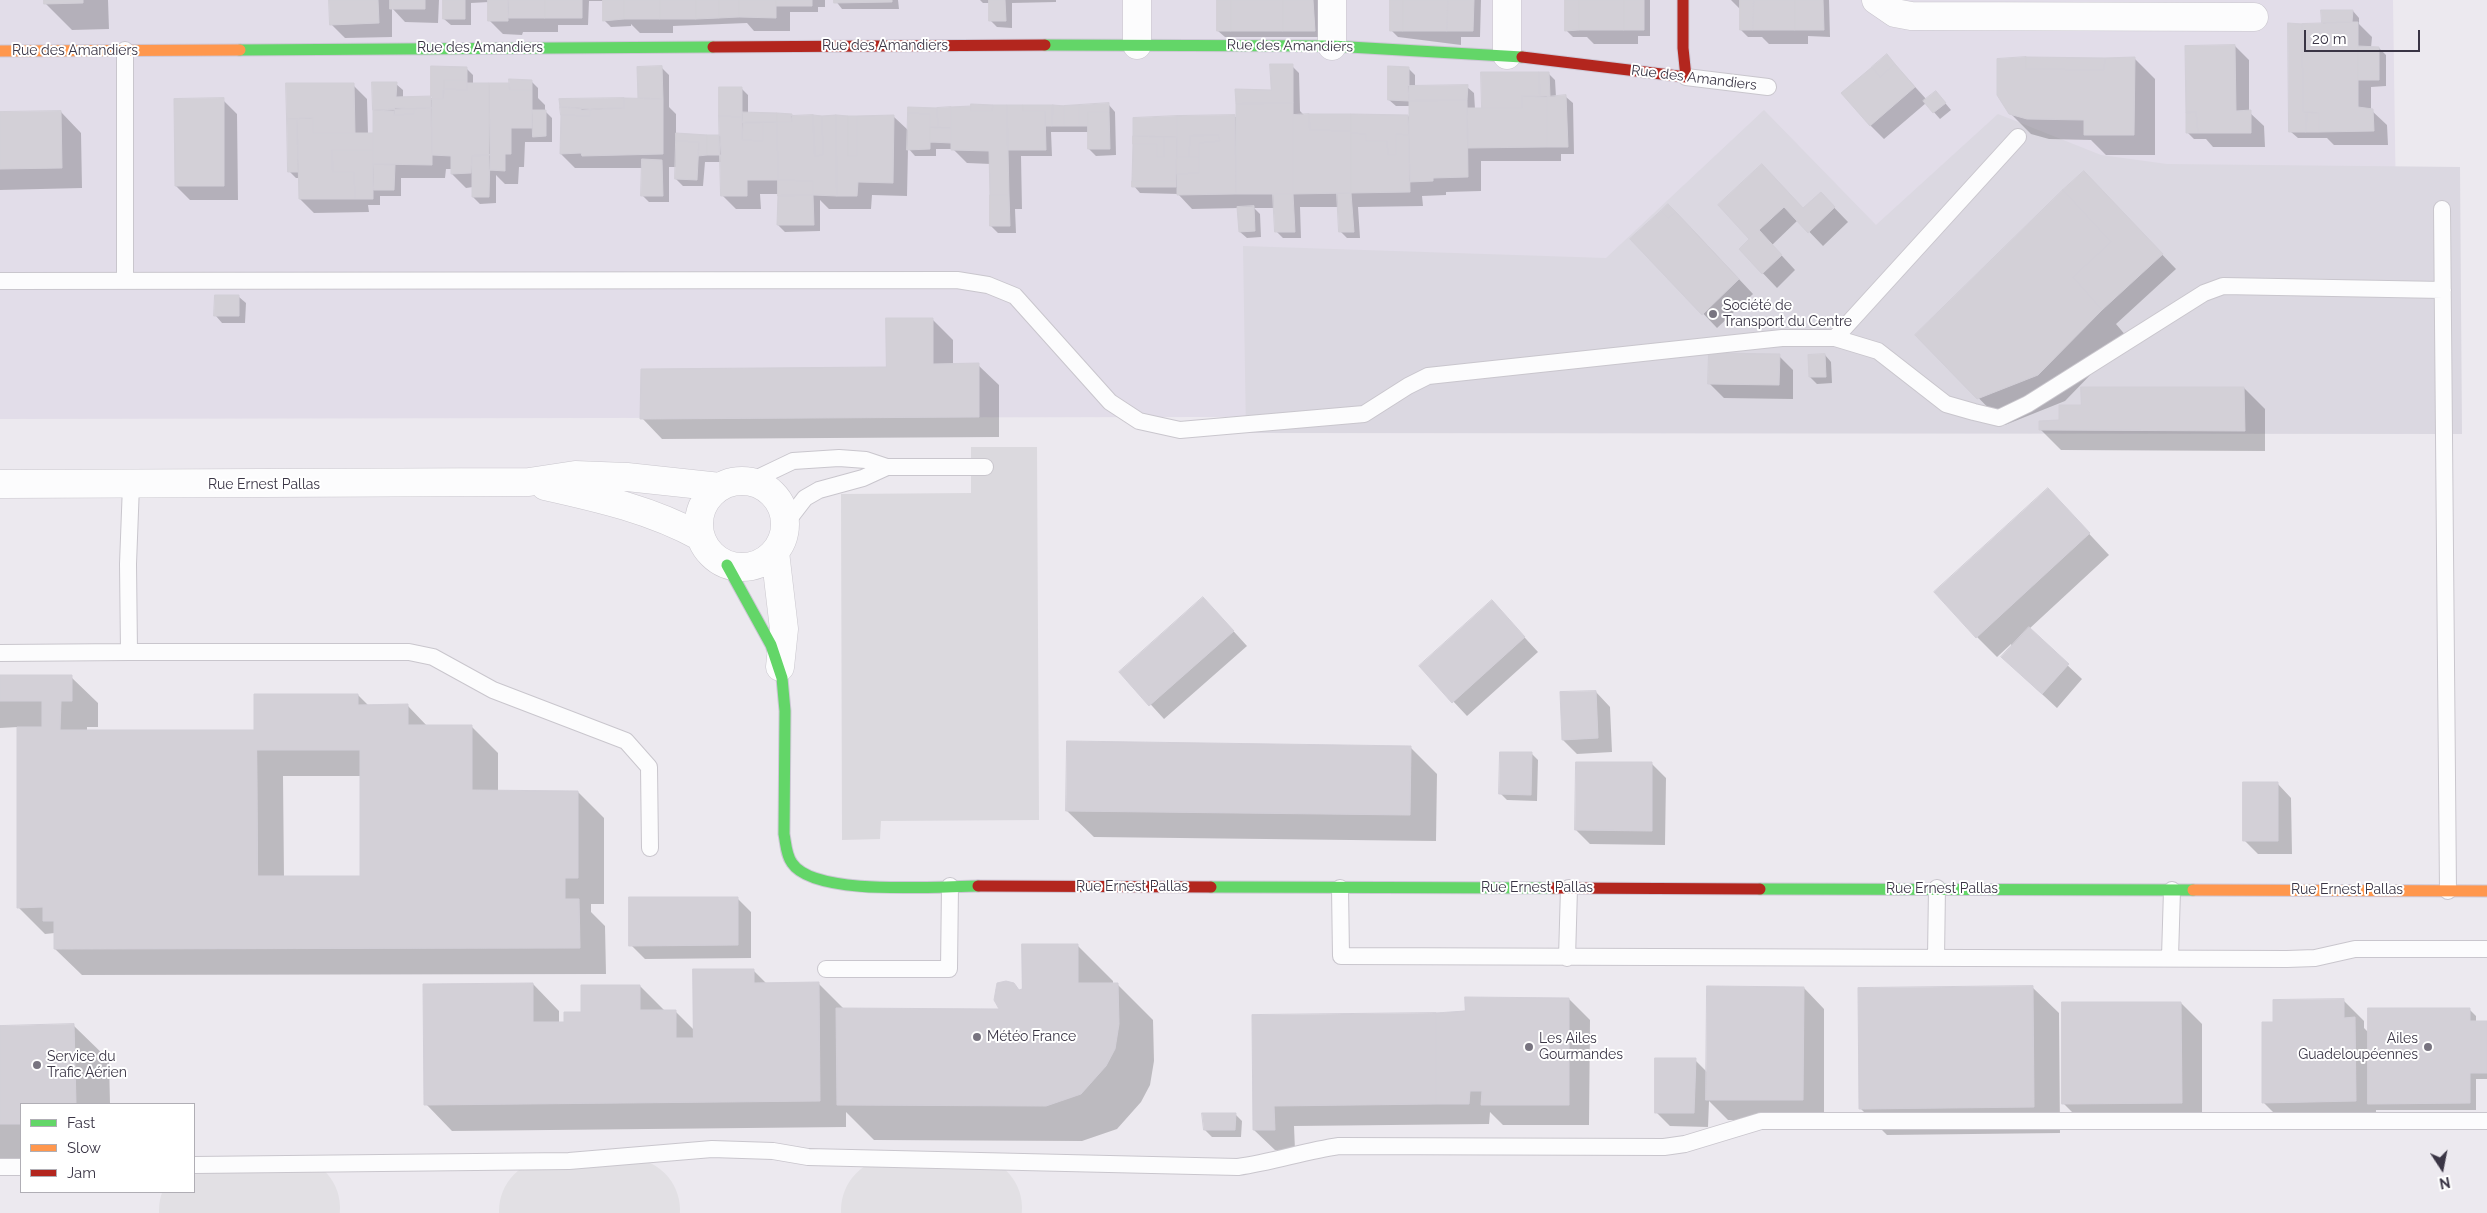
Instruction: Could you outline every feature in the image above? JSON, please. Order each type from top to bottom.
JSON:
[{"type":"street","points":[[1137,0],[1137,44]]},
{"type":"street","points":[[1332,0],[1332,46]]},
{"type":"street","points":[[1507,0],[1507,55]]},
{"type":"street","points":[[1683,0],[1683,48],[1686,77]]},
{"type":"street","points":[[1876,0],[1895,13],[1911,16],[2254,17]]},
{"type":"street","name":"Rue des Amandiers","points":[[0,51],[1137,44],[1332,46],[1507,55],[1686,77]]},
{"type":"street","name":"Rue Ernest Pallas","points":[[0,484],[529,482],[575,474],[627,477],[720,487]]},
{"type":"street","name":"Rue Ernest Pallas","points":[[529,482],[609,500],[672,521],[700,537]]},
{"type":"street","points":[[734,482],[749,482],[763,487],[774,496],[782,509],[785,524],[782,538],[775,552],[753,566],[740,568],[727,565],[715,559],[700,537],[699,524],[701,510],[708,497],[720,487],[734,482]]},
{"type":"street","name":"Rue Ernest Pallas","points":[[775,552],[784,629],[780,667],[785,695],[784,839],[791,864],[816,879],[844,884],[950,886],[2487,891]]},
{"type":"street","name":"Rue Ernest Pallas","points":[[727,565],[780,667]]},
{"type":"lane","points":[[125,50],[126,280]]},
{"type":"lane","name":"Rue des Amandiers","points":[[1686,77],[1768,87]]},
{"type":"lane","points":[[1835,338],[2018,137]]},
{"type":"lane","points":[[2442,209],[2448,891]]},
{"type":"lane","points":[[0,280],[956,280],[988,285],[1015,296],[1110,402],[1139,421],[1180,430],[1364,414],[1408,386],[1428,376],[1782,338],[1835,338],[1878,351],[1946,404],[1999,418],[2028,404],[2204,293],[2223,286],[2443,290]]},
{"type":"lane","points":[[749,482],[793,462],[839,458],[866,460],[887,467],[985,467]]},
{"type":"lane","points":[[785,524],[805,498],[819,490],[863,478],[887,467]]},
{"type":"lane","points":[[129,652],[128,564],[131,485]]},
{"type":"lane","points":[[0,653],[409,652],[433,657],[479,684],[626,741],[649,767],[650,848]]},
{"type":"lane","points":[[826,969],[949,969],[950,886]]},
{"type":"lane","points":[[1340,888],[1341,956],[1567,958],[2170,957],[2287,959],[2315,958],[2355,949],[2487,949]]},
{"type":"lane","points":[[1567,958],[1570,888]]},
{"type":"lane","points":[[1936,888],[1936,958]]},
{"type":"lane","points":[[2170,957],[2172,890]]},
{"type":"lane","points":[[195,1165],[569,1161],[712,1149],[773,1151],[808,1157],[1238,1167],[1268,1163],[1312,1150],[1339,1146],[1664,1147],[1685,1144],[1761,1121],[2487,1121]]},
{"type":"lane","points":[[0,1167],[20,1167]]},
{"type":"shaded area","points":[[0,0],[2393,0],[2399,415],[0,419]]},
{"type":"shaded area","name":"Société de Transport du Centre","points":[[1764,110],[1876,225],[1998,114],[2101,155],[2167,164],[2460,167],[2462,434],[1246,433],[1243,246],[1606,258]]},
{"type":"shaded area","points":[[971,447],[1037,447],[1039,820],[881,821],[880,839],[842,840],[841,494],[971,493]]},
{"type":"building","points":[[44,0],[83,0],[83,3],[44,4]]},
{"type":"building","points":[[329,0],[378,0],[379,23],[330,25]]},
{"type":"building","points":[[390,0],[425,0],[425,9],[390,9]]},
{"type":"building","points":[[443,0],[465,0],[465,19],[443,19]]},
{"type":"building","points":[[488,0],[508,0],[508,21],[488,21]]},
{"type":"building","points":[[508,0],[545,0],[545,18],[509,18]]},
{"type":"building","points":[[545,0],[582,0],[582,18],[545,18]]},
{"type":"building","points":[[603,0],[624,0],[624,19],[603,21]]},
{"type":"building","points":[[624,0],[660,0],[660,19],[624,19]]},
{"type":"building","points":[[660,0],[696,0],[696,19],[660,19]]},
{"type":"building","points":[[696,0],[719,0],[719,18],[696,19]]},
{"type":"building","points":[[719,0],[739,0],[739,17],[719,18]]},
{"type":"building","points":[[739,0],[776,0],[776,18],[739,17]]},
{"type":"building","points":[[776,0],[812,0],[812,6],[776,6]]},
{"type":"building","points":[[834,0],[892,0],[892,2],[834,3]]},
{"type":"building","points":[[989,0],[1005,0],[1006,21],[989,21]]},
{"type":"building","points":[[1217,0],[1231,0],[1231,31],[1217,31]]},
{"type":"building","points":[[1231,0],[1283,0],[1283,31],[1231,31]]},
{"type":"building","points":[[1283,0],[1313,0],[1315,31],[1283,31]]},
{"type":"building","points":[[1390,0],[1403,0],[1403,31],[1390,31]]},
{"type":"building","points":[[1403,0],[1448,0],[1447,31],[1403,31]]},
{"type":"building","points":[[1448,0],[1474,0],[1473,31],[1447,31]]},
{"type":"building","points":[[1565,0],[1579,0],[1579,30],[1565,31]]},
{"type":"building","points":[[1579,0],[1624,0],[1624,30],[1579,30]]},
{"type":"building","points":[[1624,0],[1644,0],[1644,30],[1624,30]]},
{"type":"building","points":[[1740,0],[1754,0],[1753,30],[1740,30]]},
{"type":"building","points":[[1754,0],[1795,0],[1795,30],[1753,30]]},
{"type":"building","points":[[1795,0],[1823,0],[1824,30],[1795,30]]},
{"type":"building","points":[[2321,10],[2353,10],[2352,22],[2322,23]]},
{"type":"building","points":[[2358,22],[2358,107],[2373,109],[2374,131],[2319,132],[2319,113],[2303,112],[2302,24]]},
{"type":"building","points":[[2288,23],[2302,24],[2303,112],[2307,112],[2306,132],[2289,132]]},
{"type":"building","points":[[2235,45],[2236,111],[2251,110],[2251,133],[2198,133],[2196,112],[2186,113],[2185,46]]},
{"type":"building","points":[[2358,46],[2379,47],[2379,80],[2358,80]]},
{"type":"building","points":[[1887,54],[1895,64],[1880,77],[1872,67]]},
{"type":"building","points":[[2026,57],[2026,69],[2104,70],[2105,58],[2135,57],[2134,135],[2084,135],[2084,120],[2027,119],[2009,114],[1997,95],[1997,59]]},
{"type":"building","points":[[2026,57],[2105,58],[2104,70],[2026,69]]},
{"type":"building","points":[[1270,64],[1293,64],[1293,103],[1236,104],[1235,89],[1271,90]]},
{"type":"building","points":[[1895,64],[1915,87],[1870,126],[1841,93],[1872,67],[1880,77]]},
{"type":"building","points":[[431,66],[467,67],[467,80],[444,80],[443,99],[431,99]]},
{"type":"building","points":[[662,66],[663,99],[638,98],[637,67]]},
{"type":"building","points":[[1388,66],[1409,67],[1409,101],[1388,100]]},
{"type":"building","points":[[1481,72],[1539,72],[1540,96],[1522,96],[1522,108],[1482,108]]},
{"type":"building","points":[[1539,72],[1549,72],[1550,96],[1540,96]]},
{"type":"building","points":[[509,79],[532,80],[532,90],[510,90]]},
{"type":"building","points":[[444,80],[467,80],[467,90],[444,89]]},
{"type":"building","points":[[372,82],[397,82],[396,97],[432,96],[432,108],[373,110]]},
{"type":"building","points":[[286,83],[354,83],[355,133],[313,133],[313,118],[287,119]]},
{"type":"building","points":[[467,83],[489,83],[490,155],[472,156],[471,173],[451,174],[451,156],[432,155],[431,99],[443,99],[444,89],[467,90]]},
{"type":"building","points":[[489,83],[509,83],[510,90],[532,90],[532,128],[511,128],[511,154],[505,154],[505,171],[489,170]]},
{"type":"building","points":[[1468,85],[1467,100],[1409,101],[1408,86]]},
{"type":"building","points":[[719,87],[742,87],[742,117],[719,116]]},
{"type":"building","points":[[1936,91],[1946,103],[1933,113],[1923,101]]},
{"type":"building","points":[[1566,95],[1568,147],[1547,147],[1547,97]]},
{"type":"building","points":[[1522,96],[1547,97],[1547,147],[1468,148],[1467,108],[1522,108]]},
{"type":"building","points":[[224,98],[224,186],[175,186],[174,99]]},
{"type":"building","points":[[624,98],[663,99],[663,154],[582,156],[581,153],[560,154],[561,115],[590,116],[590,109],[624,108]]},
{"type":"building","points":[[624,98],[624,108],[581,110],[581,108],[560,107],[559,99]]},
{"type":"building","points":[[1467,100],[1468,177],[1433,178],[1433,181],[1409,182],[1409,101]]},
{"type":"building","points":[[1109,103],[1109,112],[1088,112],[1088,126],[1079,126],[1079,105]]},
{"type":"building","points":[[1293,103],[1293,194],[1236,194],[1236,104]]},
{"type":"building","points":[[971,104],[993,105],[992,111],[971,111]]},
{"type":"building","points":[[993,105],[1007,105],[1009,195],[990,195],[989,151],[951,150],[951,107],[971,106],[971,111],[992,111]]},
{"type":"building","points":[[1007,105],[1023,105],[1023,111],[1045,111],[1046,150],[1008,150]]},
{"type":"building","points":[[1023,105],[1053,105],[1052,126],[1045,126],[1045,111],[1023,111]]},
{"type":"building","points":[[1053,105],[1064,106],[1064,126],[1052,126]]},
{"type":"building","points":[[1079,105],[1079,126],[1064,126],[1064,106]]},
{"type":"building","points":[[560,107],[590,109],[590,116],[561,115]]},
{"type":"building","points":[[908,107],[937,108],[938,128],[930,127],[930,114],[908,113]]},
{"type":"building","points":[[951,107],[951,128],[938,128],[937,108]]},
{"type":"building","points":[[395,108],[414,109],[414,114],[394,115]]},
{"type":"building","points":[[432,108],[432,165],[373,164],[373,110],[394,111],[394,115],[414,114],[414,109]]},
{"type":"building","points":[[532,110],[546,110],[546,136],[533,137]]},
{"type":"building","points":[[61,111],[62,168],[0,169],[0,112]]},
{"type":"building","points":[[742,112],[777,113],[777,122],[743,123]]},
{"type":"building","points":[[1088,112],[1109,112],[1110,149],[1088,149]]},
{"type":"building","points":[[2196,112],[2198,133],[2186,133],[2186,113]]},
{"type":"building","points":[[2307,112],[2319,113],[2319,132],[2306,132]]},
{"type":"building","points":[[777,113],[792,114],[792,122],[777,122]]},
{"type":"building","points":[[908,113],[930,114],[930,149],[907,150]]},
{"type":"building","points":[[1309,114],[1351,114],[1351,131],[1310,130]]},
{"type":"building","points":[[1309,114],[1310,130],[1351,131],[1351,193],[1293,194],[1293,115]]},
{"type":"building","points":[[1351,114],[1408,115],[1409,135],[1396,134],[1396,155],[1388,155],[1387,141],[1366,141],[1366,134],[1351,133]]},
{"type":"building","points":[[813,115],[822,116],[823,155],[815,156]]},
{"type":"building","points":[[813,115],[815,156],[823,155],[822,116],[836,115],[837,196],[813,195],[813,181],[778,180],[777,122],[792,122],[791,116]]},
{"type":"building","points":[[836,115],[848,116],[848,156],[857,156],[857,116],[894,115],[893,183],[858,182],[857,196],[837,196]]},
{"type":"building","points":[[1235,115],[1236,194],[1177,195],[1177,174],[1199,173],[1199,143],[1220,141],[1218,135],[1190,136],[1189,157],[1177,157],[1177,116]]},
{"type":"building","points":[[719,116],[742,117],[742,140],[763,141],[763,122],[777,122],[778,180],[747,180],[747,196],[721,196]]},
{"type":"building","points":[[848,116],[857,116],[857,156],[848,156]]},
{"type":"building","points":[[1177,116],[1177,137],[1133,136],[1133,118]]},
{"type":"building","points":[[313,118],[313,133],[373,133],[373,150],[332,150],[333,172],[354,172],[355,199],[299,199],[297,119]]},
{"type":"building","points":[[287,119],[297,119],[298,172],[288,172]]},
{"type":"building","points":[[763,122],[763,141],[742,140],[743,123]]},
{"type":"building","points":[[930,127],[951,128],[951,143],[930,142]]},
{"type":"building","points":[[676,133],[707,135],[707,155],[698,156],[699,142],[676,141]]},
{"type":"building","points":[[1351,133],[1366,134],[1366,141],[1387,141],[1388,155],[1396,155],[1396,134],[1409,135],[1410,192],[1351,193]]},
{"type":"building","points":[[707,135],[720,135],[721,155],[707,155]]},
{"type":"building","points":[[1218,135],[1220,141],[1199,143],[1199,157],[1189,157],[1190,136]]},
{"type":"building","points":[[1133,136],[1164,137],[1164,157],[1157,157],[1157,144],[1133,144]]},
{"type":"building","points":[[1164,137],[1177,137],[1176,181],[1132,181],[1133,144],[1157,144],[1157,157],[1164,157]]},
{"type":"building","points":[[676,141],[699,142],[697,180],[675,179]]},
{"type":"building","points":[[332,150],[373,150],[373,199],[355,199],[354,172],[333,172]]},
{"type":"building","points":[[490,155],[489,197],[472,197],[472,156]]},
{"type":"building","points":[[1177,157],[1199,157],[1199,173],[1177,174]]},
{"type":"building","points":[[642,159],[662,160],[663,196],[641,196]]},
{"type":"building","points":[[373,164],[395,165],[394,190],[374,190]]},
{"type":"building","points":[[1762,164],[1803,208],[1821,192],[1835,207],[1808,233],[1784,207],[1759,230],[1782,255],[1762,274],[1739,249],[1749,239],[1718,205]]},
{"type":"building","points":[[2084,171],[2163,254],[2102,310],[2073,277],[2111,242],[2063,190]]},
{"type":"building","points":[[778,180],[813,181],[813,195],[778,196]]},
{"type":"building","points":[[1132,181],[1176,181],[1176,187],[1132,187]]},
{"type":"building","points":[[2063,190],[2111,242],[2073,277],[2102,310],[2038,375],[1977,399],[1915,335]]},
{"type":"building","points":[[1337,193],[1351,193],[1354,232],[1339,232]]},
{"type":"building","points":[[1273,194],[1293,194],[1295,232],[1275,232]]},
{"type":"building","points":[[813,195],[814,225],[777,225],[778,196]]},
{"type":"building","points":[[990,195],[1009,195],[1010,226],[990,226]]},
{"type":"building","points":[[1668,204],[1676,212],[1668,218],[1661,211]]},
{"type":"building","points":[[1254,206],[1255,231],[1239,232],[1237,207]]},
{"type":"building","points":[[1661,211],[1668,218],[1676,212],[1739,279],[1702,315],[1630,239]]},
{"type":"building","points":[[215,295],[239,295],[239,316],[214,316]]},
{"type":"building","points":[[886,318],[933,318],[933,364],[979,363],[979,417],[640,419],[641,369],[886,367]]},
{"type":"building","points":[[1709,353],[1780,354],[1779,385],[1708,384]]},
{"type":"building","points":[[1825,354],[1826,377],[1809,377],[1808,355]]},
{"type":"building","points":[[2081,387],[2244,387],[2245,431],[2039,430],[2039,421],[2059,420],[2059,405],[2081,405]]},
{"type":"building","points":[[2048,488],[2090,533],[1976,638],[1934,592]]},
{"type":"building","points":[[1203,597],[1234,631],[1149,706],[1119,672]]},
{"type":"building","points":[[1492,600],[1525,637],[1452,703],[1419,666]]},
{"type":"building","points":[[2029,627],[2069,664],[2042,694],[2001,657]]},
{"type":"building","points":[[0,675],[72,675],[72,701],[61,701],[60,730],[254,730],[254,694],[358,694],[358,705],[408,704],[408,725],[472,725],[472,790],[578,791],[578,878],[565,878],[565,899],[579,899],[580,948],[54,949],[54,921],[43,921],[43,907],[17,908],[17,727],[42,727],[42,701],[0,701]],"holes":[[[257,750],[360,750],[360,876],[258,876]]]},
{"type":"building","points":[[1596,691],[1598,738],[1562,740],[1560,692]]},
{"type":"building","points":[[1067,741],[1411,746],[1410,815],[1066,811]]},
{"type":"building","points":[[1500,752],[1532,752],[1531,795],[1499,794]]},
{"type":"building","points":[[1576,762],[1652,762],[1652,831],[1575,830]]},
{"type":"building","points":[[2243,782],[2278,782],[2278,841],[2243,841]]},
{"type":"building","points":[[629,897],[738,897],[738,945],[629,946]]},
{"type":"building","name":"Météo France","points":[[1022,944],[1078,944],[1078,983],[1118,983],[1119,1024],[1115,1049],[1106,1066],[1081,1094],[1046,1106],[837,1105],[836,1008],[999,1009],[994,1000],[997,983],[1006,981],[1014,983],[1019,990],[1022,989]]},
{"type":"building","points":[[693,969],[754,969],[754,983],[819,982],[820,1101],[424,1105],[423,984],[533,983],[533,1022],[564,1022],[564,1012],[581,1012],[581,985],[640,985],[640,1010],[676,1010],[676,1038],[693,1038]]},
{"type":"building","points":[[1707,986],[1804,987],[1803,1100],[1706,1100]]},
{"type":"building","points":[[2033,986],[2034,1107],[1859,1109],[1858,988]]},
{"type":"building","points":[[1465,997],[1569,998],[1569,1105],[1481,1105],[1482,1091],[1470,1091],[1469,1104],[1436,1104],[1436,1013],[1465,1011]]},
{"type":"building","points":[[2344,999],[2344,1018],[2355,1017],[2356,1101],[2262,1103],[2262,1022],[2273,1022],[2273,1000]]},
{"type":"building","points":[[2062,1002],[2181,1002],[2182,1103],[2062,1104]]},
{"type":"building","name":"Ailes Guadeloupéennes","points":[[2368,1008],[2470,1008],[2470,1021],[2487,1021],[2487,1073],[2470,1073],[2470,1103],[2368,1104]]},
{"type":"building","points":[[1436,1013],[1436,1104],[1274,1106],[1275,1130],[1253,1130],[1252,1015]]},
{"type":"building","name":"Service du Trafic Aérien","points":[[74,1024],[76,1103],[20,1103],[20,1124],[0,1124],[0,1026]]},
{"type":"building","points":[[1655,1058],[1696,1058],[1694,1113],[1655,1113]]},
{"type":"building","points":[[1202,1113],[1236,1113],[1235,1130],[1204,1130]]},
{"type":"taxiway","points":[[211,1213],[211,1210],[288,1208]]},
{"type":"taxiway","points":[[893,1213],[893,1210],[970,1208]]},
{"type":"taxiway","points":[[551,1213],[551,1211],[628,1210]]},
{"type":"traffic: fast","points":[[1045,45],[1332,46],[1522,57]]},
{"type":"traffic: fast","points":[[240,50],[713,47]]},
{"type":"traffic: fast","points":[[727,565],[771,645],[782,678],[785,711],[784,834],[787,853],[792,863],[805,874],[825,881],[850,885],[908,888],[978,886]]},
{"type":"traffic: fast","points":[[1211,887],[1553,888]]},
{"type":"traffic: fast","points":[[1760,889],[2193,890]]},
{"type":"traffic: slow","points":[[0,51],[240,50]]},
{"type":"traffic: slow","points":[[2193,890],[2487,891]]},
{"type":"traffic: jam","points":[[1522,57],[1686,77],[1683,48],[1683,0]]},
{"type":"traffic: jam","points":[[713,47],[1045,45]]},
{"type":"traffic: jam","points":[[978,886],[1211,887]]},
{"type":"traffic: jam","points":[[1553,888],[1760,889]]},
{"type":"place","name":"Société de Transport du Centre","points":[[1713,314]]},
{"type":"place","name":"Météo France","points":[[977,1037]]},
{"type":"place","name":"Les Ailes Gourmandes","points":[[1529,1047]]},
{"type":"place","name":"Ailes Guadeloupéennes","points":[[2428,1047]]},
{"type":"place","name":"Service du Trafic Aérien","points":[[37,1065]]}]
